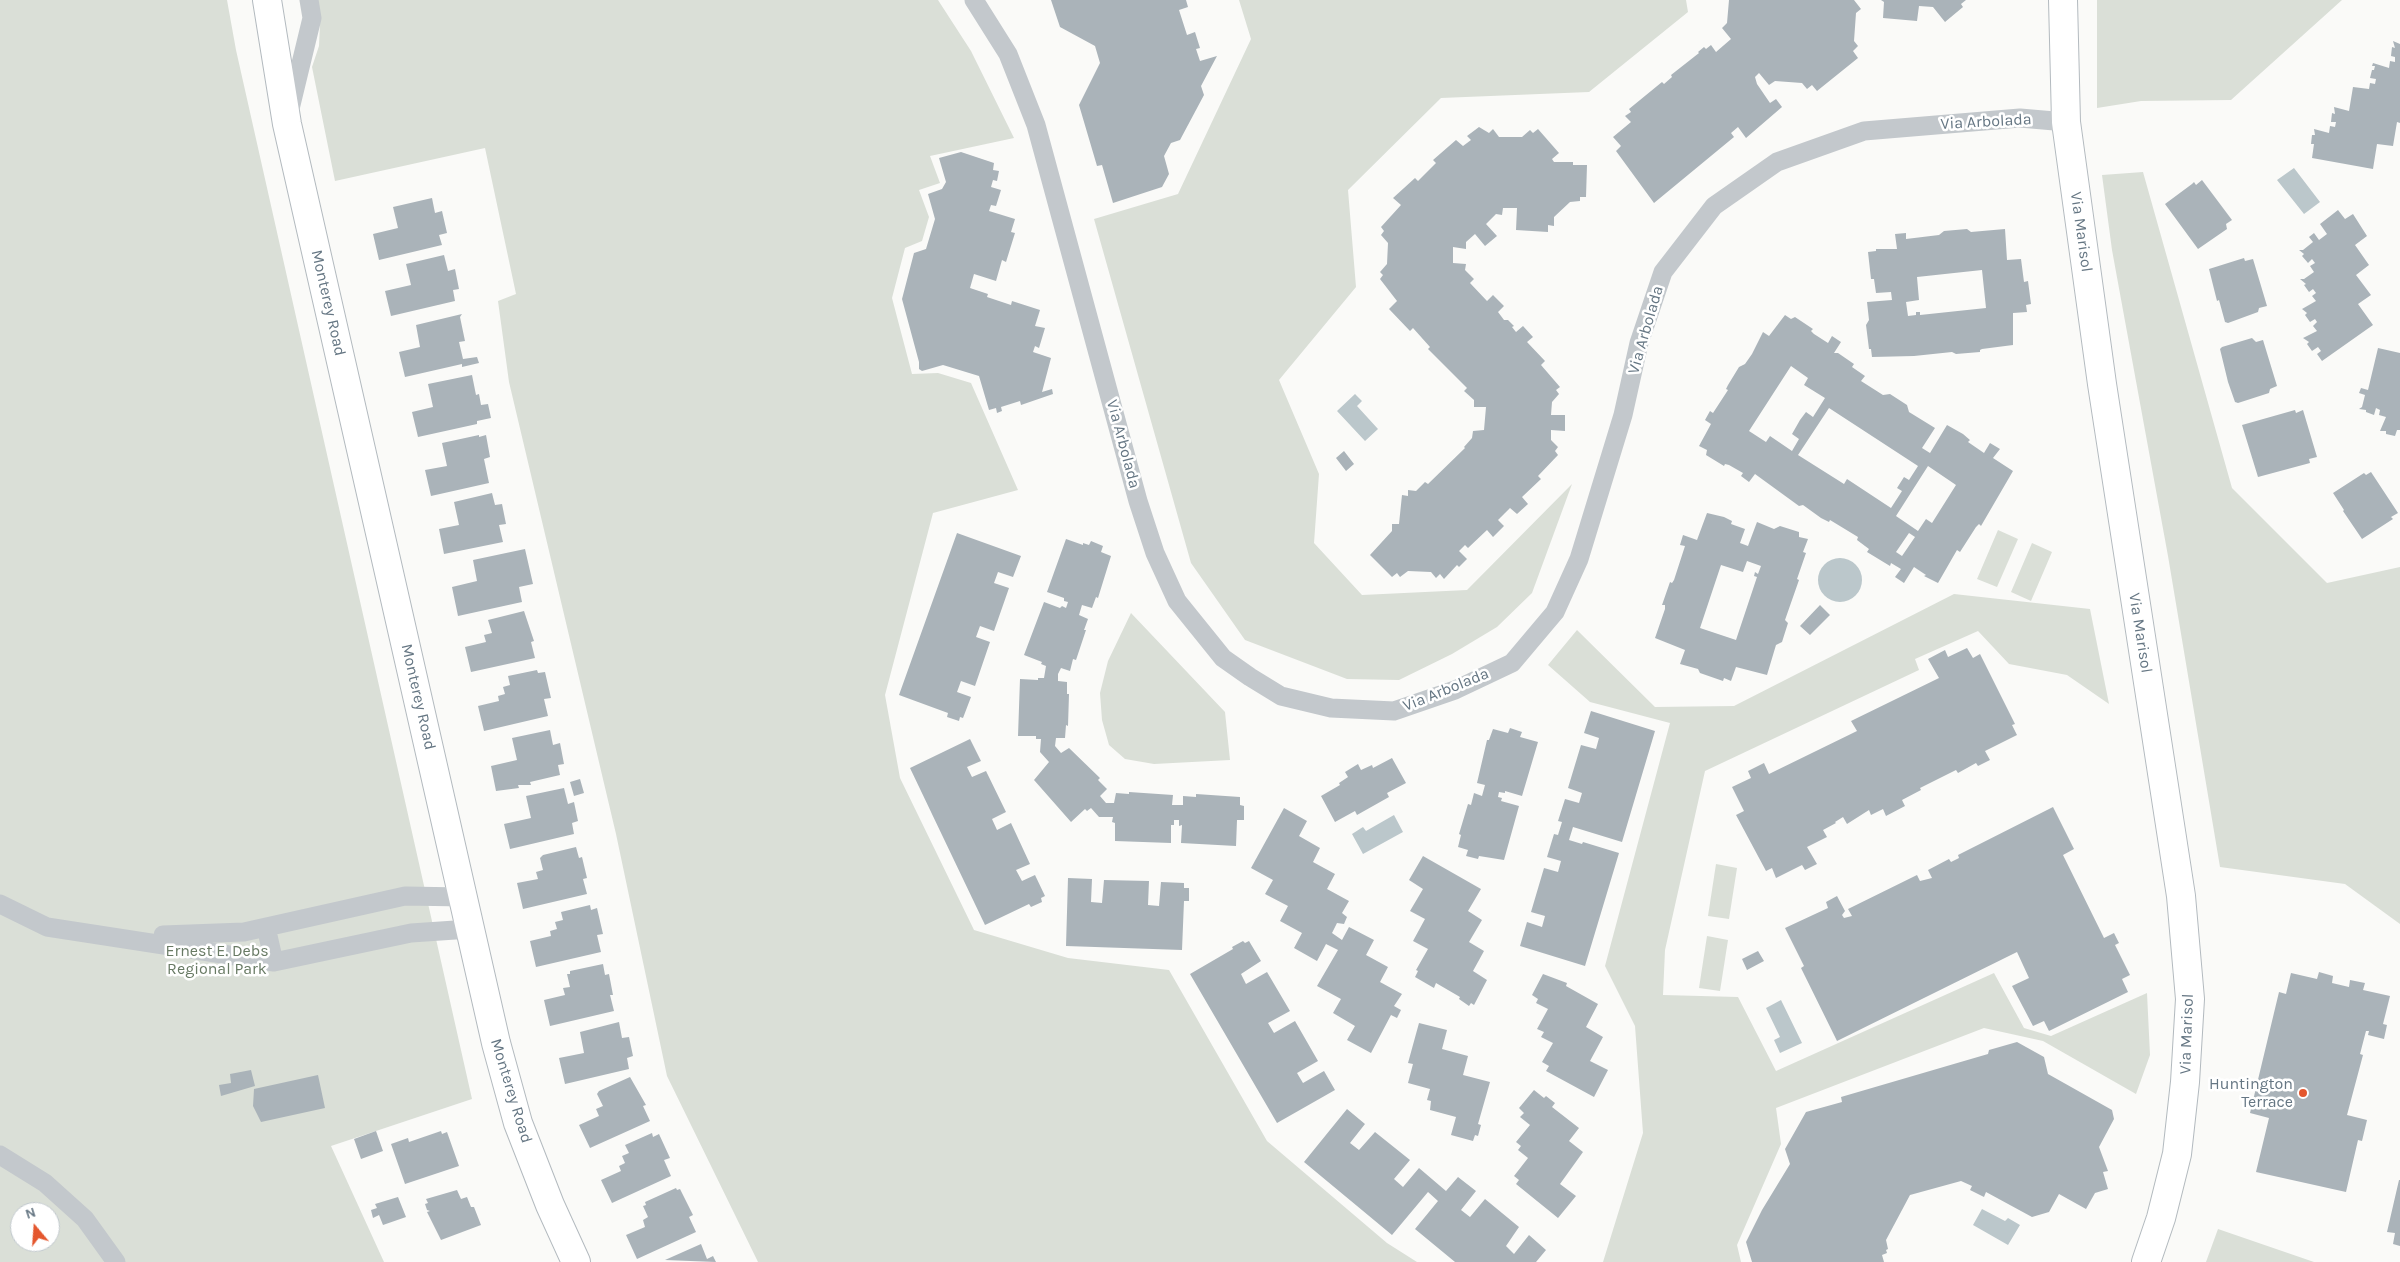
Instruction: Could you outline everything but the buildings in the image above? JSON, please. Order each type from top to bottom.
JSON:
[{"type":"street","name":"Monterey Road","points":[[267,0],[287,124],[496,1043],[518,1123],[550,1205],[576,1262]]},
{"type":"street","name":"Monterey Road","points":[[287,124],[312,18],[309,0]]},
{"type":"street","name":"Via Arbolada","points":[[974,0],[1008,54],[1036,125],[1138,501],[1155,553],[1177,601],[1223,658],[1250,677],[1281,696],[1331,708],[1394,711],[1455,690],[1512,663],[1555,612],[1579,559],[1623,415],[1639,343],[1663,272],[1714,206],[1777,162],[1864,131],[2020,118],[2066,122]]},
{"type":"street","name":"Via Marisol","points":[[2063,0],[2066,122],[2107,413],[2180,887],[2190,999],[2185,1082],[2177,1154],[2161,1218],[2146,1262]]},
{"type":"street","points":[[48,927],[96,926],[133,933],[175,936],[244,932],[405,896],[464,897]]},
{"type":"street","points":[[0,904],[48,927],[274,962],[411,933],[470,929]]},
{"type":"street","points":[[266,927],[274,962]]},
{"type":"street","points":[[0,1155],[45,1183],[85,1219],[116,1262]]},
{"type":"green space","name":"Ernest E. Debs Regional Park","points":[[0,0],[227,0],[236,50],[472,1099],[331,1146],[384,1262],[0,1262]]},
{"type":"green space","points":[[317,0],[938,0],[971,51],[1014,138],[930,156],[940,183],[919,190],[929,217],[922,241],[905,248],[892,298],[912,374],[938,373],[971,383],[1018,490],[933,513],[885,695],[900,778],[974,930],[1068,958],[1169,970],[1267,1141],[1387,1243],[1417,1262],[758,1262],[667,1076],[616,834],[509,382],[498,301],[516,294],[485,148],[335,181],[312,67],[319,46],[320,24]]},
{"type":"green space","points":[[1239,0],[1686,0],[1688,12],[1589,92],[1441,98],[1348,190],[1356,287],[1279,380],[1319,474],[1314,543],[1362,595],[1467,590],[1572,484],[1532,593],[1497,627],[1452,654],[1399,680],[1347,679],[1245,640],[1191,563],[1094,219],[1178,194],[1251,39]]},
{"type":"green space","points":[[2097,0],[2342,0],[2231,100],[2141,101],[2097,108]]},
{"type":"green space","points":[[2143,172],[2232,488],[2327,583],[2400,567],[2400,924],[2345,884],[2220,867],[2168,556],[2112,250],[2102,175]]},
{"type":"green space","points":[[1998,530],[2018,539],[1997,587],[1977,579]]},
{"type":"green space","points":[[2032,543],[2052,552],[2031,601],[2011,592]]},
{"type":"green space","points":[[1954,594],[2090,609],[2109,704],[2067,675],[2009,664],[1978,631],[1915,659],[1919,670],[1705,771],[1665,950],[1663,995],[1738,997],[1776,1071],[1994,973],[2024,1028],[2051,1036],[2147,993],[2150,1055],[2136,1094],[2043,1041],[1984,1028],[1776,1108],[1781,1144],[1737,1245],[1741,1262],[1603,1262],[1643,1133],[1635,1026],[1605,966],[1670,723],[1590,702],[1548,665],[1577,630],[1655,707],[1734,706]]},
{"type":"green space","points":[[1131,613],[1225,712],[1230,760],[1154,764],[1125,759],[1109,745],[1102,720],[1100,693],[1108,661]]},
{"type":"green space","points":[[1716,864],[1737,868],[1729,919],[1708,916]]},
{"type":"green space","points":[[1707,936],[1728,940],[1720,991],[1699,988]]},
{"type":"green space","points":[[2218,1229],[2314,1262],[2206,1262]]},
{"type":"shaded area","points":[[2294,168],[2320,202],[2304,214],[2277,180]]},
{"type":"shaded area","points":[[1355,394],[1362,401],[1357,406],[1378,429],[1365,441],[1337,411]]},
{"type":"shaded area","points":[[1840,558],[1852,562],[1858,568],[1862,580],[1858,592],[1852,598],[1840,602],[1828,598],[1822,592],[1818,580],[1822,568],[1828,562]]},
{"type":"shaded area","points":[[1394,815],[1403,832],[1363,854],[1352,834],[1363,827],[1366,831]]},
{"type":"shaded area","points":[[1781,1000],[1802,1043],[1780,1053],[1774,1040],[1780,1037],[1766,1008]]},
{"type":"shaded area","points":[[1982,1209],[2005,1221],[2008,1218],[2020,1225],[2008,1245],[1973,1225]]},
{"type":"place","name":"Huntington Terrace","points":[[2303,1093]]}]
